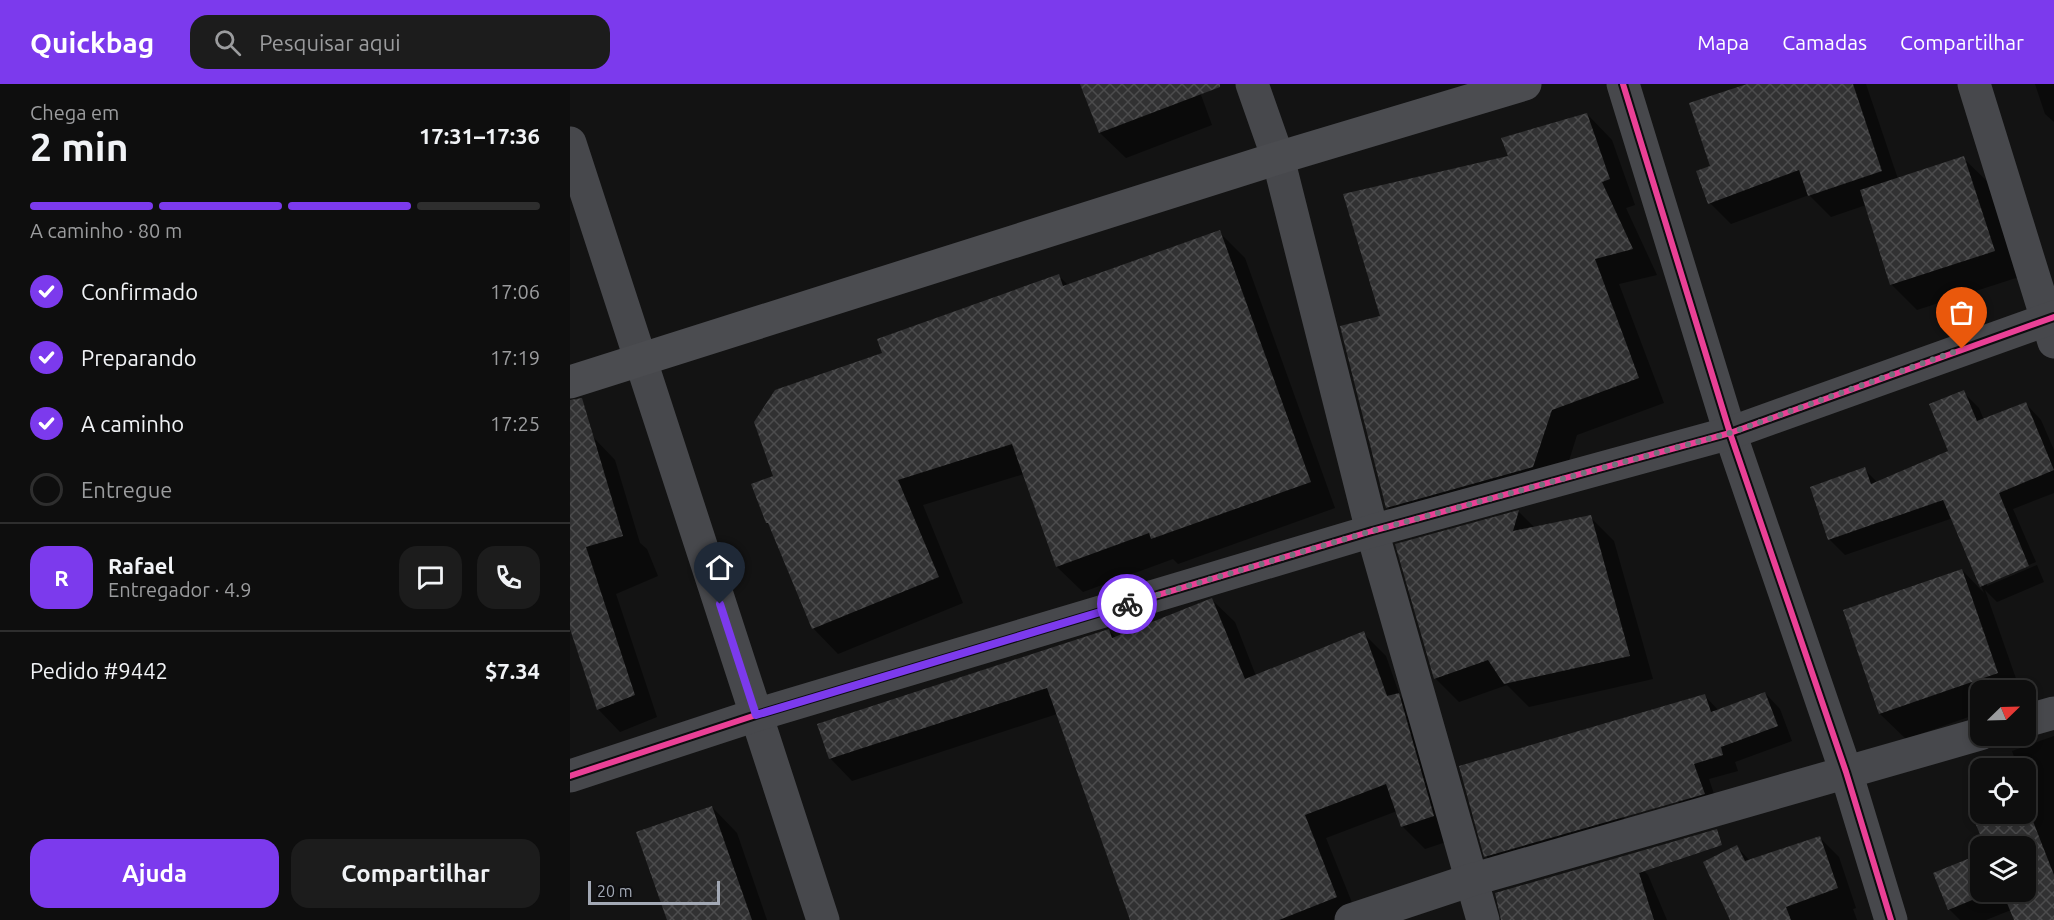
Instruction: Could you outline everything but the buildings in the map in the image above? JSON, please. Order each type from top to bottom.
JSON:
[{"type":"main road","points":[[570,382],[1278,158],[1525,84]]},
{"type":"street","points":[[1252,84],[1278,158],[1372,531],[1483,920]]},
{"type":"street","points":[[1623,84],[1730,433],[1846,771],[1891,920]]},
{"type":"street","points":[[570,776],[756,715],[1372,531],[1730,433],[2052,326],[1974,84]]},
{"type":"street","points":[[570,143],[823,920]]},
{"type":"street","points":[[2036,718],[2054,712]]},
{"type":"street","points":[[1351,920],[1471,880],[1970,737]]},
{"type":"cycle path","points":[[1623,84],[1730,433],[1846,772],[1891,920]]},
{"type":"cycle path","points":[[570,776],[756,715],[1372,531],[1730,433],[2054,317]]},
{"type":"way so far","points":[[1127,604],[1372,531],[1730,433],[1962,349]]},
{"type":"route","points":[[720,604],[756,715],[1127,604]]}]
